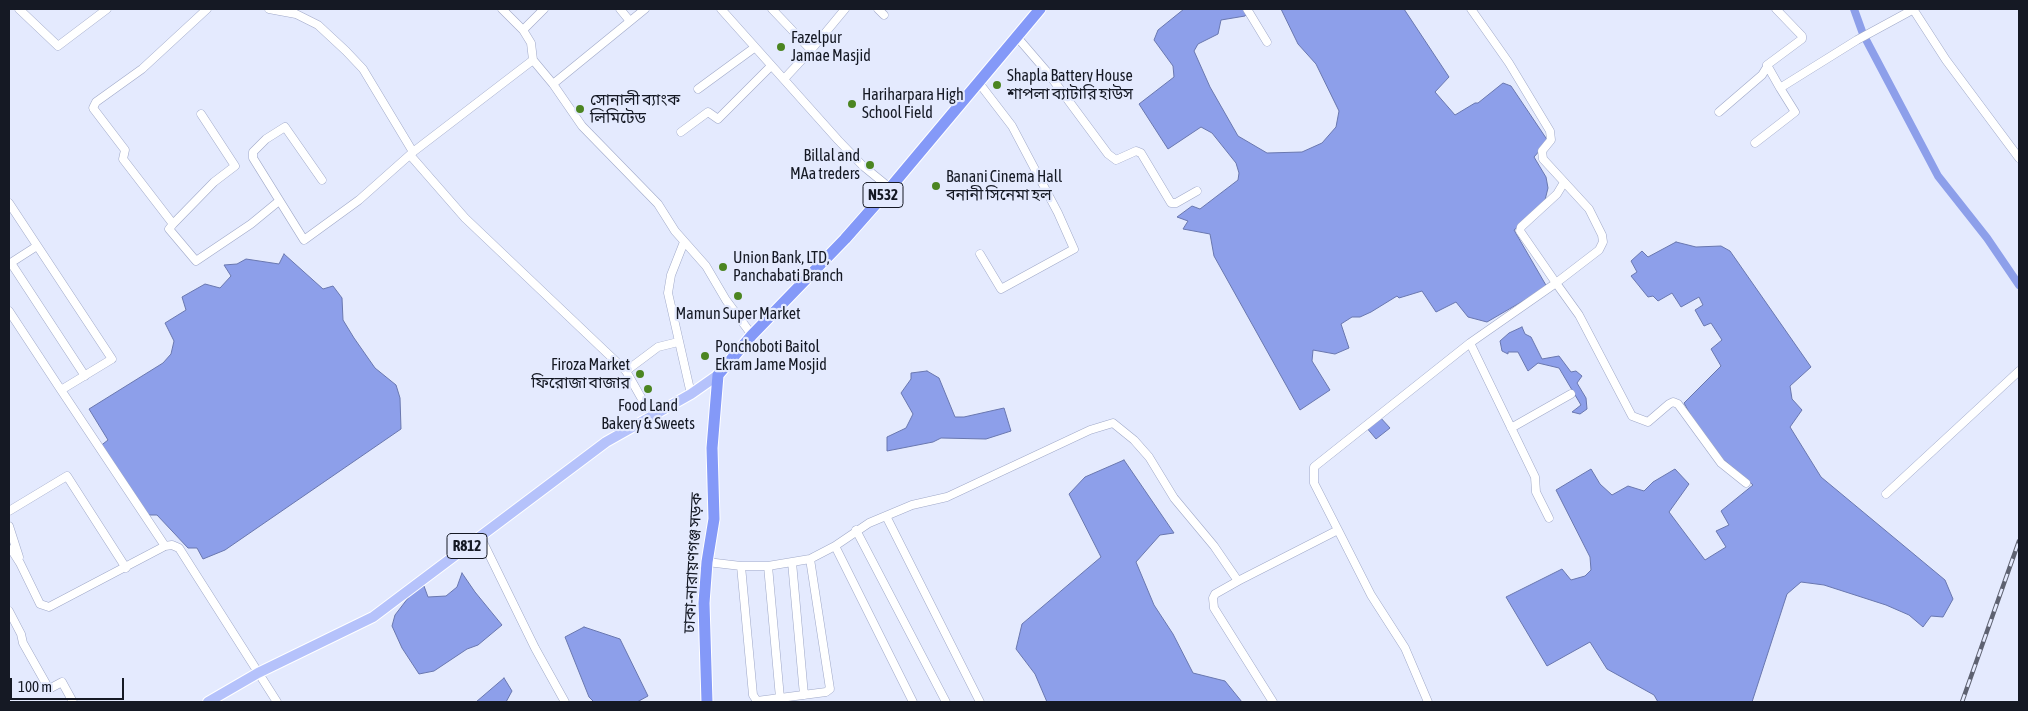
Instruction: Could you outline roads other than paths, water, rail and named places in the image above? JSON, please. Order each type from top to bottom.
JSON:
[{"type":"highway","name":"N532","points":[[718,375],[752,335],[845,239],[890,188],[1040,9]]},
{"type":"highway","name":"ঢাকা-নারায়ণগঞ্জ সড়ক","points":[[706,702],[704,603],[707,562],[714,519],[712,448],[718,375]]},
{"type":"main road","name":"R812","points":[[208,702],[258,673],[373,617],[606,442],[691,394],[718,375]]},
{"type":"street","points":[[19,9],[55,46],[60,46],[107,9]]},
{"type":"street","points":[[173,224],[123,159],[125,150],[93,108],[93,105],[142,69],[207,9]]},
{"type":"street","points":[[268,9],[296,14],[318,25],[363,69],[412,154],[465,218],[626,371],[651,415]]},
{"type":"street","points":[[502,9],[523,30],[531,43],[533,60],[553,84],[582,126],[652,197],[684,242],[706,266],[752,335]]},
{"type":"street","points":[[513,20],[515,9]]},
{"type":"street","points":[[523,30],[544,9]]},
{"type":"street","points":[[620,9],[629,20]]},
{"type":"street","points":[[553,84],[629,20],[645,9]]},
{"type":"street","points":[[721,9],[754,48],[785,78],[851,153],[890,188]]},
{"type":"street","points":[[772,9],[811,50]]},
{"type":"street","points":[[785,78],[811,50],[844,9]]},
{"type":"street","points":[[1247,9],[1267,42]]},
{"type":"street","points":[[1428,702],[1405,648],[1371,595],[1314,483],[1314,467],[1470,343],[1599,250],[1603,242],[1602,235],[1589,209],[1563,184],[1543,159],[1542,151],[1552,136],[1520,80],[1471,9]]},
{"type":"street","points":[[1719,112],[1762,75],[1767,67],[1802,39],[1802,36],[1776,9]]},
{"type":"street","points":[[1780,88],[1857,40],[1877,31],[1914,9],[1946,60],[2019,158]]},
{"type":"street","points":[[1017,37],[1048,73],[1108,154],[1116,160],[1136,151],[1141,153],[1171,203],[1198,191]]},
{"type":"street","points":[[698,90],[754,48]]},
{"type":"street","points":[[322,180],[287,129],[281,128],[266,139],[252,155],[304,240],[359,200],[412,154],[533,60]]},
{"type":"street","points":[[681,132],[708,112],[718,119],[771,66]]},
{"type":"street","points":[[1755,143],[1795,112],[1767,67]]},
{"type":"street","points":[[979,82],[1012,126],[1058,213],[1074,249],[1001,289],[980,254]]},
{"type":"street","points":[[201,114],[235,166],[214,182],[168,229],[197,262],[251,224],[279,201]]},
{"type":"street","points":[[1563,184],[1557,194],[1521,227],[1520,231],[1579,315],[1632,416],[1648,422],[1669,404],[1673,402],[1678,404],[1721,464],[1746,483]]},
{"type":"street","points":[[9,203],[112,359],[61,390]]},
{"type":"street","points":[[684,242],[670,276],[668,293],[691,394]]},
{"type":"street","points":[[37,246],[10,264],[85,376]]},
{"type":"street","points":[[9,311],[165,546]]},
{"type":"street","points":[[626,371],[658,347],[678,342]]},
{"type":"street","points":[[1470,343],[1534,478],[1536,492],[1549,518]]},
{"type":"street","points":[[1886,494],[2019,371]]},
{"type":"street","points":[[1511,428],[1571,394]]},
{"type":"street","points":[[707,562],[741,566],[768,566],[810,559],[835,546],[856,530],[912,504],[947,497],[1090,430],[1113,423],[1134,440],[1149,457],[1174,498],[1214,546],[1238,581]]},
{"type":"street","points":[[9,511],[67,476],[126,568]]},
{"type":"street","points":[[886,516],[980,702]]},
{"type":"street","points":[[9,526],[20,563]]},
{"type":"street","points":[[856,530],[946,702]]},
{"type":"street","points":[[1273,702],[1214,608],[1213,598],[1215,594],[1238,581],[1338,530]]},
{"type":"street","points":[[480,536],[531,641],[565,702]]},
{"type":"street","points":[[9,549],[20,563],[37,599],[44,607],[68,598],[165,546],[172,545],[179,548],[277,702]]},
{"type":"street","points":[[835,546],[913,702]]},
{"type":"street","points":[[741,566],[754,699],[757,701],[826,692],[830,689],[810,559]]},
{"type":"street","points":[[792,562],[804,695]]},
{"type":"street","points":[[768,566],[780,698]]},
{"type":"street","points":[[9,611],[21,634],[23,643],[49,689],[62,682],[73,702]]},
{"type":"water","points":[[1184,9],[1245,9],[1247,13],[1245,16],[1221,20],[1218,34],[1198,44],[1194,51],[1210,87],[1238,136],[1267,153],[1302,152],[1322,143],[1336,127],[1339,111],[1316,64],[1298,44],[1281,9],[1404,9],[1449,77],[1435,92],[1455,115],[1478,103],[1503,83],[1511,86],[1548,141],[1534,157],[1546,177],[1548,188],[1545,200],[1532,216],[1514,230],[1547,287],[1487,322],[1468,317],[1456,302],[1436,312],[1422,291],[1399,298],[1397,296],[1371,312],[1360,317],[1352,317],[1341,324],[1349,348],[1335,354],[1313,350],[1312,361],[1330,390],[1300,410],[1214,256],[1210,234],[1183,229],[1188,221],[1177,217],[1192,206],[1200,209],[1238,180],[1239,173],[1236,163],[1212,133],[1201,127],[1168,149],[1139,104],[1174,77],[1173,66],[1154,40],[1158,30]]},
{"type":"water","points":[[1676,242],[1696,247],[1721,246],[1730,251],[1811,367],[1790,386],[1792,399],[1802,410],[1790,427],[1821,477],[1945,580],[1953,599],[1943,617],[1931,616],[1923,627],[1909,615],[1886,605],[1824,585],[1801,582],[1787,594],[1752,702],[1658,702],[1654,695],[1607,669],[1590,642],[1547,666],[1506,597],[1562,569],[1571,580],[1585,576],[1591,570],[1590,557],[1556,490],[1591,469],[1600,484],[1612,495],[1628,486],[1644,491],[1653,482],[1675,469],[1689,484],[1669,512],[1705,560],[1726,547],[1716,531],[1729,525],[1721,511],[1753,485],[1717,454],[1695,423],[1684,403],[1721,366],[1711,349],[1722,340],[1711,323],[1704,326],[1695,310],[1703,305],[1699,297],[1681,307],[1672,293],[1658,301],[1653,296],[1648,297],[1631,276],[1637,272],[1631,261],[1642,251],[1648,257]]},
{"type":"water","points":[[284,254],[323,289],[333,286],[342,298],[343,320],[354,338],[375,368],[396,385],[400,398],[401,429],[225,550],[203,559],[197,548],[188,548],[157,515],[146,515],[99,447],[108,440],[89,409],[163,363],[171,354],[174,341],[165,323],[186,310],[182,297],[205,284],[220,288],[231,276],[224,265],[237,264],[246,259],[279,264]]},
{"type":"water","points":[[1522,327],[1525,334],[1531,337],[1542,359],[1559,356],[1571,372],[1576,371],[1582,376],[1577,383],[1586,398],[1587,409],[1580,414],[1572,412],[1581,405],[1559,368],[1538,363],[1528,371],[1518,352],[1508,352],[1508,354],[1502,351],[1500,341],[1509,333]]},
{"type":"water","points":[[927,371],[939,378],[955,417],[964,417],[1004,408],[1011,431],[986,439],[941,438],[933,442],[887,451],[887,437],[906,428],[913,414],[901,393],[911,379],[911,373]]},
{"type":"water","points":[[1379,416],[1390,428],[1376,439],[1366,427]]},
{"type":"water","points":[[1124,460],[1174,533],[1160,535],[1136,562],[1154,605],[1173,634],[1193,673],[1225,681],[1242,702],[1047,702],[1035,674],[1016,649],[1022,624],[1101,557],[1069,494],[1085,477]]},
{"type":"water","points":[[462,573],[502,625],[478,645],[467,649],[434,671],[419,674],[402,648],[392,626],[395,615],[415,589],[424,586],[428,597],[446,596],[457,587]]},
{"type":"water","points":[[584,627],[620,639],[648,696],[637,702],[594,702],[589,697],[565,637]]},
{"type":"water","points":[[504,678],[512,691],[506,702],[476,702]]},
{"type":"waterway","points":[[1854,9],[1863,34],[1938,176],[1987,238],[2019,285]]},
{"type":"railway","points":[[1962,702],[2019,541]]},
{"type":"place","name":"Fazelpur Jamae Masjid","points":[[781,47]]},
{"type":"place","name":"Shapla Battery House শাপলা ব্যাটারি হাউস","points":[[997,85]]},
{"type":"place","name":"Hariharpara High School Field","points":[[852,104]]},
{"type":"place","name":"সোনালী ব্যাংক লিমিটেড","points":[[580,109]]},
{"type":"place","name":"Billal and MAa treders","points":[[870,165]]},
{"type":"place","name":"Banani Cinema Hall বনানী সিনেমা হল","points":[[936,186]]},
{"type":"place","name":"Union Bank, LTD, Panchabati Branch","points":[[723,267]]},
{"type":"place","name":"Mamun Super Market","points":[[738,296]]},
{"type":"place","name":"Ponchoboti Baitol Ekram Jame Mosjid","points":[[705,356]]},
{"type":"place","name":"Firoza Market ফিরোজা বাজার","points":[[640,374]]},
{"type":"place","name":"Food Land Bakery & Sweets","points":[[648,389]]}]
